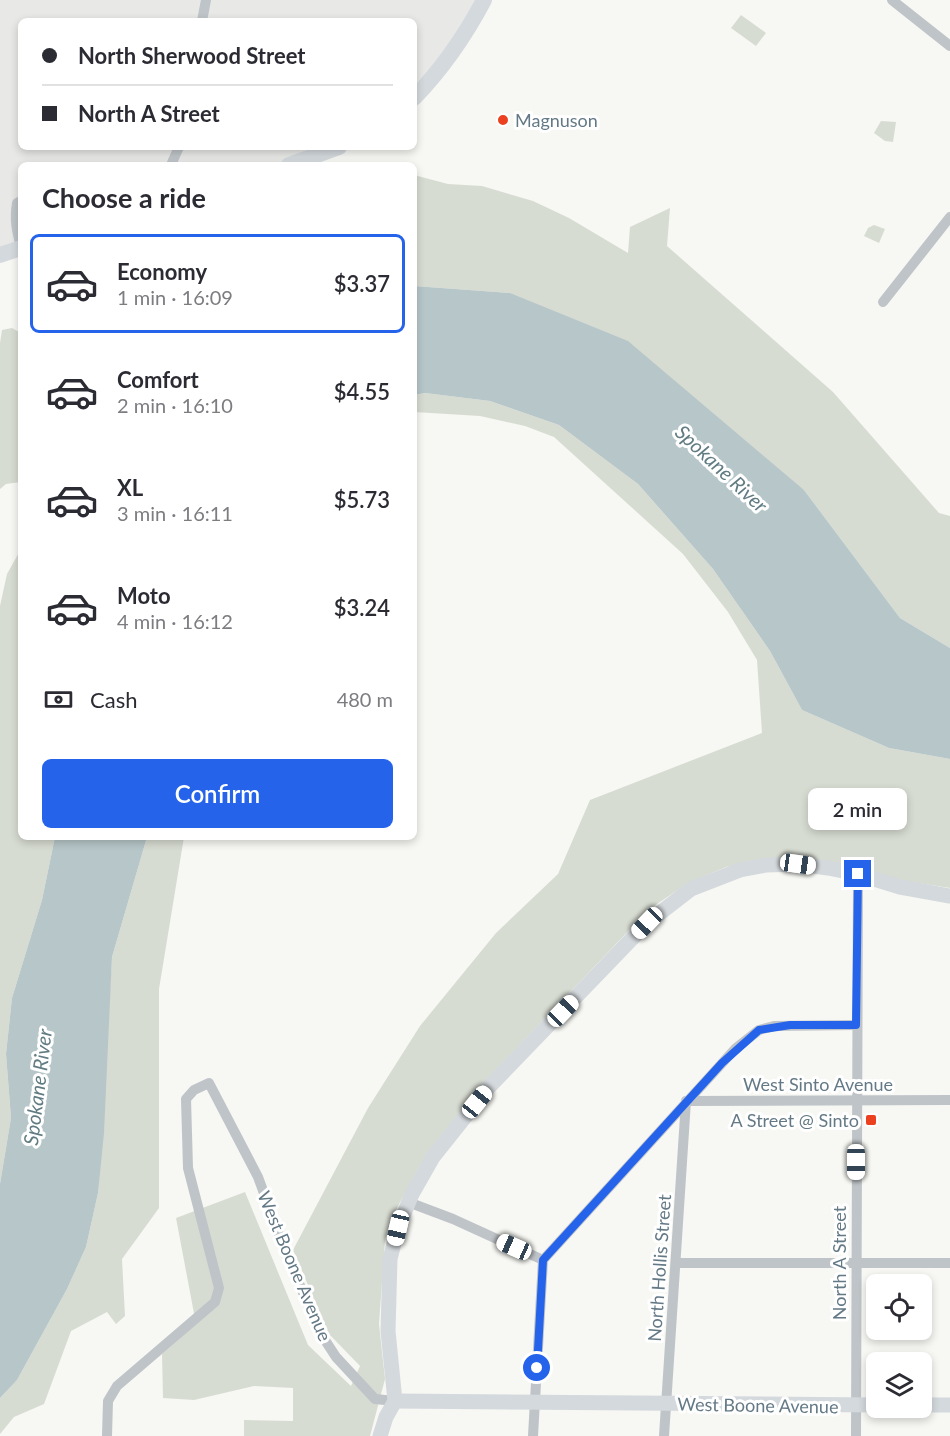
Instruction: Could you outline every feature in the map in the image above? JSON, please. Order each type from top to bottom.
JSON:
[{"type":"main road","points":[[417,96],[433,79],[454,50],[484,0]]},
{"type":"main road","points":[[297,162],[331,150]]},
{"type":"main road","points":[[0,255],[18,249]]},
{"type":"street","points":[[203,18],[206,0]]},
{"type":"street","points":[[892,0],[950,46]]},
{"type":"street","points":[[18,202],[15,214],[18,237]]},
{"type":"street","points":[[883,302],[950,217]]},
{"type":"street","points":[[380,1436],[394,1401],[388,1331],[390,1259],[408,1202],[433,1157],[488,1088],[647,923],[691,889],[740,870],[766,866],[798,864],[858,874],[900,887],[950,896]]},
{"type":"street","name":"North A Street","points":[[856,1436],[858,874]]},
{"type":"street","points":[[533,1436],[543,1260],[686,1101],[735,1049],[759,1030],[790,1025],[856,1025]]},
{"type":"street","name":"West Boone Avenue","points":[[107,1436],[108,1401],[117,1386],[215,1302],[219,1288],[188,1168],[186,1099],[194,1090],[209,1083],[258,1177],[285,1251],[321,1335],[336,1356],[375,1399],[866,1406]]},
{"type":"street","name":"West Sinto Avenue","points":[[686,1101],[950,1101]]},
{"type":"street","name":"North Hollis Street","points":[[664,1436],[686,1101]]},
{"type":"street","points":[[408,1202],[453,1219],[543,1260]]},
{"type":"street","points":[[676,1263],[950,1263]]},
{"type":"street","points":[[932,1405],[950,1405]]},
{"type":"shaded area","points":[[0,0],[484,0],[417,94],[417,18],[18,18],[18,150],[331,150],[297,162],[18,162],[18,249],[0,255]]},
{"type":"shaded area","points":[[741,15],[766,33],[756,46],[731,28]]},
{"type":"shaded area","points":[[881,121],[896,122],[893,142],[885,141],[874,133]]},
{"type":"shaded area","points":[[417,176],[448,184],[482,186],[533,201],[569,218],[628,253],[630,227],[670,208],[667,246],[833,392],[939,513],[950,516],[950,648],[900,618],[804,490],[510,293],[417,286]]},
{"type":"shaded area","points":[[874,225],[885,229],[879,243],[864,236],[868,228]]},
{"type":"shaded area","points":[[12,328],[18,331],[18,482],[6,484],[0,489],[0,343],[2,330]]},
{"type":"shaded area","points":[[425,393],[490,401],[559,425],[638,484],[713,569],[770,651],[802,710],[889,748],[950,759],[950,888],[765,859],[726,867],[688,883],[654,906],[488,1078],[419,1167],[398,1206],[385,1240],[379,1324],[385,1379],[370,1436],[244,1436],[244,1420],[293,1421],[293,1388],[254,1386],[194,1400],[163,1398],[162,1354],[196,1324],[176,1218],[245,1192],[308,1345],[351,1386],[360,1366],[329,1334],[293,1250],[368,1108],[420,1026],[496,933],[558,874],[590,800],[762,733],[757,660],[728,612],[683,554],[554,437],[525,426],[480,416],[417,412],[417,394]]},
{"type":"shaded area","points":[[18,554],[18,840],[54,840],[42,900],[12,998],[6,1054],[11,1118],[0,1184],[0,606],[7,574]]},
{"type":"shaded area","points":[[146,840],[184,840],[159,989],[159,1208],[122,1259],[125,1316],[116,1324],[107,1312],[71,1331],[44,1404],[14,1417],[0,1434],[0,1398],[17,1380],[67,1289],[86,1247],[98,1193],[112,957]]},
{"type":"water","name":"Spokane River","points":[[417,286],[510,293],[628,341],[804,490],[900,618],[950,648],[950,759],[889,748],[802,710],[770,651],[713,569],[638,484],[559,425],[490,401],[425,393],[417,394]]},
{"type":"water","name":"Spokane River","points":[[54,840],[146,840],[112,957],[104,1133],[98,1193],[86,1247],[67,1289],[17,1380],[0,1398],[0,1184],[11,1118],[6,1054],[12,998],[42,900]]},
{"type":"place","name":"Magnuson","points":[[503,120]]},
{"type":"place","name":"A Street @ Sinto","points":[[871,1120]]},
{"type":"route","points":[[537,1368],[543,1260],[686,1101],[735,1049],[759,1030],[790,1025],[856,1025],[858,874]]}]
